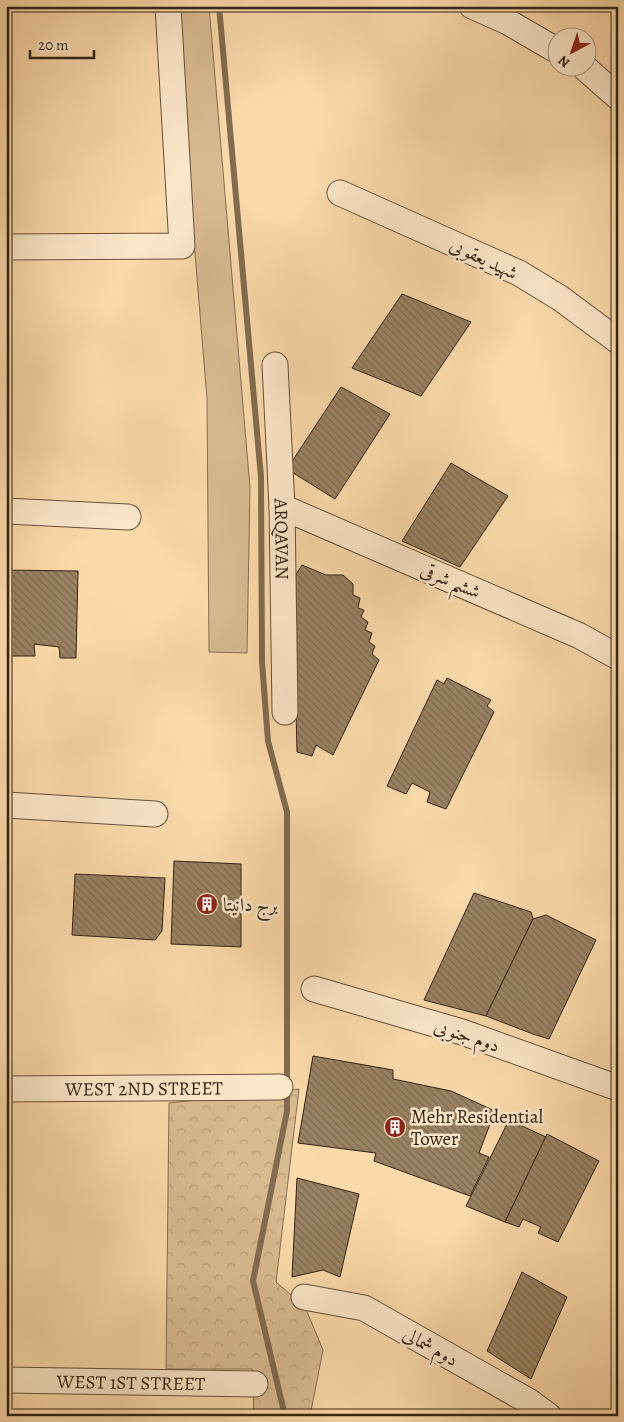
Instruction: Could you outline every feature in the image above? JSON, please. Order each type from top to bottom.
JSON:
[{"type":"street","points":[[6,248],[182,246],[168,6]]},
{"type":"street","points":[[472,6],[508,22],[546,44]]},
{"type":"street","points":[[596,77],[618,96]]},
{"type":"street","name":"شهید یعقوبی","points":[[340,193],[519,273],[560,298],[618,341]]},
{"type":"street","name":"ARQAVAN","points":[[275,365],[282,507],[285,712]]},
{"type":"street","name":"ششم شرقی","points":[[282,507],[580,636],[618,657]]},
{"type":"street","points":[[6,510],[128,516]]},
{"type":"street","points":[[7,805],[155,814]]},
{"type":"street","name":"دوم جنوبی","points":[[314,989],[462,1032],[618,1088]]},
{"type":"street","name":"WEST 2ND STREET","points":[[6,1088],[280,1087]]},
{"type":"street","name":"دوم شمالی","points":[[304,1296],[364,1308],[530,1402],[549,1416]]},
{"type":"street","name":"WEST 1ST STREET","points":[[6,1380],[255,1384]]},
{"type":"green space","points":[[171,6],[209,6],[250,488],[247,653],[209,652],[207,399],[187,156]]},
{"type":"green space","points":[[299,1089],[276,1282],[305,1307],[323,1350],[310,1416],[254,1416],[252,1369],[166,1369],[169,1103]]},
{"type":"building","points":[[402,294],[471,322],[421,396],[352,368]]},
{"type":"building","points":[[341,387],[390,414],[335,499],[287,469]]},
{"type":"building","points":[[451,463],[508,496],[460,567],[402,541]]},
{"type":"building","points":[[302,565],[326,575],[343,575],[353,584],[353,595],[360,598],[358,608],[364,610],[361,617],[368,622],[365,630],[372,633],[369,642],[375,646],[372,654],[379,660],[333,755],[316,745],[312,756],[297,752],[293,579]]},
{"type":"building","points":[[6,570],[78,571],[76,658],[60,658],[59,647],[34,644],[35,656],[9,656],[6,616]]},
{"type":"building","points":[[447,678],[491,700],[487,706],[494,712],[446,809],[427,802],[430,792],[412,783],[406,794],[387,786],[437,680],[444,684]]},
{"type":"building","name":"برج دانیتا","points":[[174,861],[241,864],[241,947],[171,944]]},
{"type":"building","points":[[75,874],[165,878],[162,931],[155,940],[72,935]]},
{"type":"building","points":[[474,893],[531,912],[533,919],[486,1016],[424,1000]]},
{"type":"building","points":[[546,915],[596,940],[549,1039],[486,1016],[533,919]]},
{"type":"building","name":"Mehr Residential Tower","points":[[313,1056],[393,1070],[393,1079],[451,1091],[495,1111],[479,1153],[489,1157],[470,1196],[374,1161],[376,1153],[298,1143]]},
{"type":"building","points":[[509,1120],[546,1137],[505,1222],[466,1206]]},
{"type":"building","points":[[547,1134],[599,1161],[558,1242],[538,1233],[541,1227],[523,1219],[519,1227],[505,1222]]},
{"type":"building","points":[[297,1178],[359,1194],[340,1277],[323,1270],[292,1277]]},
{"type":"building","points":[[522,1272],[567,1297],[531,1379],[487,1351]]},
{"type":"waterway","points":[[219,6],[261,477],[262,662],[268,741],[287,812],[287,1111],[253,1281],[285,1416]]},
{"type":"place","name":"برج دانیتا","points":[[207,904]]},
{"type":"place","name":"Mehr Residential Tower","points":[[395,1127]]}]
